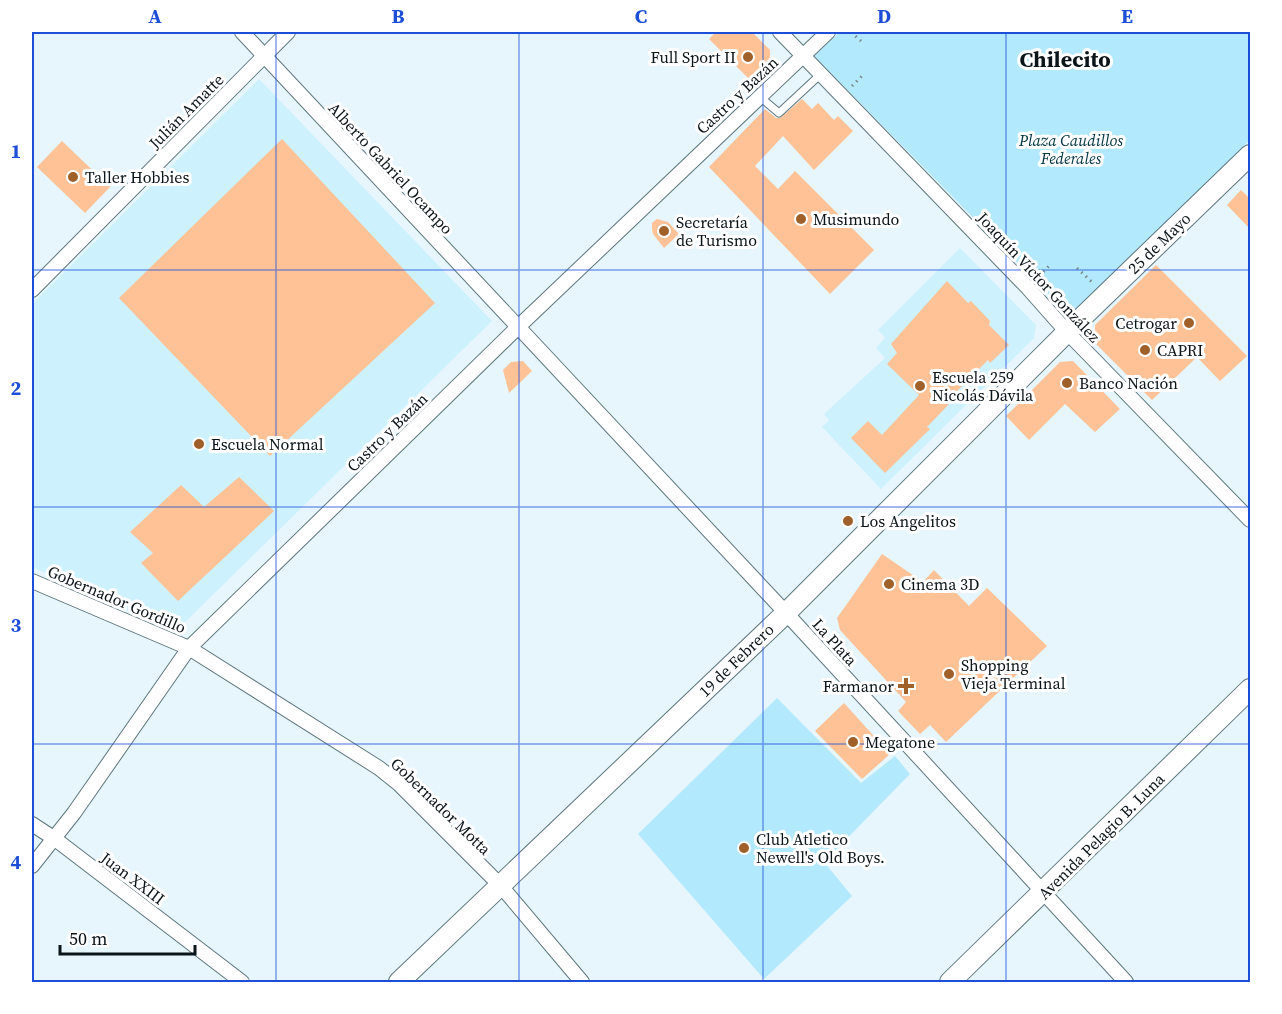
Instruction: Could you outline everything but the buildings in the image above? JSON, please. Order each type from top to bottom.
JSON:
[{"type":"main road","name":"25 de Mayo","points":[[1067,332],[1251,155]]},
{"type":"main road","name":"19 de Febrero","points":[[399,982],[786,613],[1067,332]]},
{"type":"main road","name":"Avenida Pelagio B. Luna","points":[[950,982],[1043,894],[1251,689]]},
{"type":"street","name":"Alberto Gabriel Ocampo","points":[[242,32],[517,328]]},
{"type":"street","name":"Julián Amatte","points":[[32,290],[288,32]]},
{"type":"street","name":"Joaquín Víctor González","points":[[780,32],[822,73],[1067,332],[1251,520]]},
{"type":"street","name":"Castro y Bazán","points":[[32,866],[55,839],[189,648],[517,328],[828,32]]},
{"type":"street","name":"La Plata","points":[[517,328],[786,613],[1126,982]]},
{"type":"street","name":"Gobernador Gordillo","points":[[32,581],[189,648]]},
{"type":"street","name":"Gobernador Motta","points":[[189,648],[379,768],[399,784],[501,886],[582,982]]},
{"type":"street","name":"Juan XXIII","points":[[32,824],[55,839],[242,982]]},
{"type":"lane","points":[[760,97],[779,114],[822,73]]},
{"type":"path","points":[[851,32],[861,41]]},
{"type":"shaded area","name":"Escuela Normal","points":[[259,79],[492,321],[175,632],[32,567],[32,304]]},
{"type":"shaded area","name":"Escuela 259 Nicolás Dávila","points":[[960,248],[1036,325],[1034,338],[881,489],[822,427],[829,420],[824,414],[885,358],[876,348],[885,338],[878,330]]},
{"type":"green space","name":"Plaza Caudillos Federales","points":[[840,32],[1250,32],[1250,140],[1070,316],[814,56]]},
{"type":"green space","name":"Club Atletico Newell's Old Boys.","points":[[777,698],[861,783],[895,756],[910,774],[824,862],[852,896],[764,979],[638,834]]},
{"type":"place","name":"Full Sport II","points":[[748,57]]},
{"type":"place","name":"Taller Hobbies","points":[[73,177]]},
{"type":"place","name":"Musimundo","points":[[801,219]]},
{"type":"place","name":"Secretaría de Turismo","points":[[664,231]]},
{"type":"place","name":"Cetrogar","points":[[1189,323]]},
{"type":"place","name":"CAPRI","points":[[1145,350]]},
{"type":"place","name":"Banco Nación","points":[[1067,383]]},
{"type":"place","name":"Escuela 259 Nicolás Dávila","points":[[920,386]]},
{"type":"place","name":"Escuela Normal","points":[[199,444]]},
{"type":"place","name":"Los Angelitos","points":[[848,521]]},
{"type":"place","name":"Cinema 3D","points":[[889,584]]},
{"type":"place","name":"Shopping Vieja Terminal","points":[[949,674]]},
{"type":"place","name":"Farmanor","points":[[906,686]]},
{"type":"place","name":"Megatone","points":[[853,742]]},
{"type":"place","name":"Club Atletico Newell's Old Boys.","points":[[744,848]]},
{"type":"district","name":"Chilecito","points":[[1065,59]]}]
